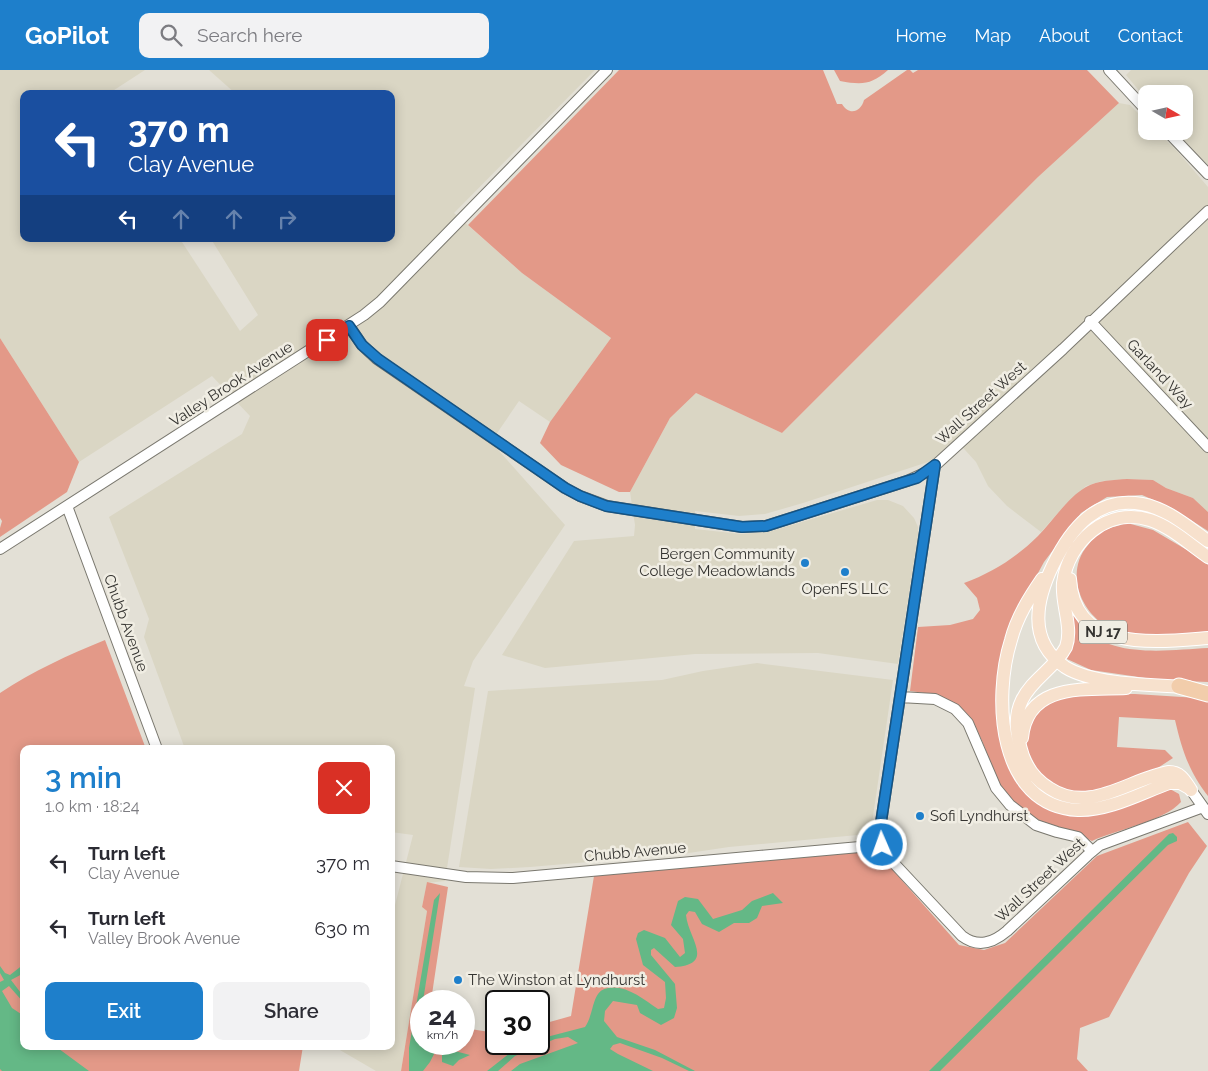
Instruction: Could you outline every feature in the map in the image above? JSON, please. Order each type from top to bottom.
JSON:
[{"type":"highway","points":[[1172,686],[1208,694]]},
{"type":"main road","points":[[1191,790],[1180,783],[1173,782],[1099,808],[1072,809],[1058,806],[1040,796],[1027,785],[1018,772],[1007,742],[1003,718],[1002,692],[1005,664],[1011,638],[1019,616],[1073,530],[1087,516],[1105,508],[1124,503],[1144,504],[1162,510],[1208,541]]},
{"type":"main road","name":"NJ 17","points":[[1208,556],[1162,525],[1139,517],[1121,518],[1104,522],[1081,541],[1071,562],[1070,574],[1070,586],[1078,608],[1094,626],[1109,635],[1133,640],[1158,641],[1208,638]]},
{"type":"main road","points":[[1081,541],[1071,556],[1065,574],[1063,592],[1068,639],[1066,648],[1029,689],[1018,709],[1016,729],[1025,760],[1032,774],[1043,784],[1056,793],[1074,798],[1097,797],[1169,772],[1177,773],[1181,776],[1191,790]]},
{"type":"main road","points":[[1059,552],[1044,586],[1038,611],[1042,637],[1048,649],[1057,660],[1066,667],[1084,675],[1116,681],[1208,688]]},
{"type":"main road","points":[[1025,760],[1022,740],[1025,724],[1035,707],[1047,697],[1070,690],[1172,686]]},
{"type":"street","name":"Valley Brook Avenue","points":[[0,550],[349,326],[380,302],[607,70]]},
{"type":"street","points":[[1109,70],[1138,101]]},
{"type":"street","points":[[1176,140],[1208,174]]},
{"type":"street","name":"Wall Street West","points":[[1205,810],[1110,841],[1092,851],[1003,934],[994,940],[981,943],[969,940],[956,930],[892,861],[882,845],[880,829],[935,465],[1208,211]]},
{"type":"street","name":"Garland Way","points":[[1090,322],[1208,447]]},
{"type":"street","points":[[349,326],[362,345],[378,359],[565,488],[606,506],[742,527],[760,526],[917,478],[935,465]]},
{"type":"street","name":"Chubb Avenue","points":[[67,506],[156,745]]},
{"type":"street","points":[[900,697],[935,699],[960,713],[971,728],[996,788],[1016,816],[1043,828],[1078,837],[1092,851]]},
{"type":"street","points":[[1191,790],[1205,810]]},
{"type":"street","name":"Chubb Avenue","points":[[395,867],[466,877],[513,878],[882,845]]},
{"type":"shaded area","points":[[0,70],[145,70],[114,90],[20,90],[20,242],[182,242],[240,331],[258,315],[213,242],[395,242],[395,90],[232,90],[209,70],[595,70],[454,213],[522,273],[611,338],[550,422],[519,401],[491,442],[565,525],[473,661],[464,686],[475,688],[445,881],[427,883],[422,907],[427,911],[414,990],[410,990],[410,1016],[401,1071],[376,1071],[340,1050],[395,1050],[395,905],[413,835],[395,833],[395,745],[184,745],[144,637],[149,619],[109,517],[242,434],[250,416],[212,376],[79,462],[0,338]]},
{"type":"shaded area","points":[[619,70],[823,70],[837,104],[842,104],[848,110],[854,111],[858,110],[864,100],[907,70],[913,73],[918,70],[1087,70],[1119,103],[1038,177],[782,433],[696,393],[670,418],[630,492],[619,492],[561,465],[540,443],[550,422],[611,338],[522,273],[468,225]]},
{"type":"shaded area","points":[[834,70],[888,70],[876,79],[866,83],[854,83],[840,81]]},
{"type":"shaded area","points":[[1131,70],[1208,70],[1208,165],[1184,140],[1193,140],[1193,85],[1138,85],[1138,89],[1126,75]]},
{"type":"shaded area","points":[[1119,103],[1130,105],[1138,113],[1138,140],[1166,140],[1208,187],[1208,512],[1193,498],[1166,488],[1153,480],[1127,479],[1102,481],[1086,486],[1064,506],[1041,532],[1007,506],[988,486],[976,462],[955,439],[931,461],[765,514],[739,516],[695,511],[695,529],[741,534],[768,532],[877,500],[888,500],[903,506],[914,518],[918,527],[918,536],[898,664],[818,653],[695,654],[545,668],[502,655],[574,541],[634,536],[635,525],[630,492],[670,418],[696,393],[782,433],[1038,177]]},
{"type":"shaded area","points":[[0,338],[79,462],[67,492],[0,537],[2,521],[0,518]]},
{"type":"shaded area","points":[[1111,480],[1153,480],[1166,488],[1193,498],[1208,512],[1208,531],[1172,508],[1142,495],[1107,497],[1081,513],[1044,562],[1013,619],[998,669],[997,717],[1007,759],[1019,787],[1049,807],[1070,814],[1170,789],[1179,794],[1181,802],[1163,815],[1092,841],[1036,819],[1020,807],[1002,787],[982,740],[970,719],[962,710],[943,698],[910,691],[918,627],[950,625],[973,619],[980,610],[977,598],[964,583],[1004,564],[1022,551],[1073,497],[1086,487]]},
{"type":"shaded area","points":[[1127,523],[1153,530],[1208,565],[1208,632],[1154,636],[1126,633],[1114,630],[1103,624],[1087,607],[1078,587],[1078,565],[1082,555],[1090,542],[1099,533]]},
{"type":"shaded area","points":[[1070,610],[1081,626],[1093,637],[1108,644],[1124,648],[1158,651],[1208,648],[1208,682],[1159,680],[1091,670],[1067,659],[1073,640]]},
{"type":"shaded area","points":[[105,640],[144,745],[20,745],[20,1050],[302,1050],[299,1071],[0,1071],[0,693],[51,664]]},
{"type":"shaded area","points":[[757,663],[893,680],[871,830],[868,834],[729,847],[682,854],[530,867],[491,869],[459,867],[488,691],[662,680],[703,671]]},
{"type":"shaded area","points":[[1135,694],[1198,698],[1208,701],[1208,796],[1201,787],[1187,760],[1175,720],[1119,717],[1117,747],[1165,750],[1173,758],[1150,773],[1104,790],[1067,792],[1040,775],[1026,747],[1029,727],[1039,708],[1059,696]]},
{"type":"shaded area","points":[[1188,822],[1207,846],[1189,873],[1109,1017],[1080,1028],[1077,1059],[1088,1071],[401,1071],[410,1016],[410,1055],[475,1055],[475,1030],[485,1031],[485,1055],[550,1055],[550,1022],[571,1016],[594,876],[876,851],[959,945],[984,950],[1005,943],[1097,856]]},
{"type":"shaded area","points":[[1173,833],[1177,837],[1177,841],[1168,845],[940,1071],[929,1071],[1169,834]]},
{"type":"shaded area","points":[[427,882],[448,887],[433,990],[414,990],[427,911],[422,907]]},
{"type":"shaded area","points":[[440,893],[425,990],[419,990],[434,900]]},
{"type":"shaded area","points":[[773,893],[783,903],[762,906],[757,918],[749,923],[734,923],[719,932],[702,924],[695,912],[689,911],[686,915],[697,949],[697,955],[694,961],[687,965],[675,967],[654,948],[651,950],[651,955],[675,984],[677,1008],[674,1018],[661,1025],[640,1013],[637,1005],[613,1001],[605,1011],[604,1021],[617,1037],[655,1050],[695,1071],[689,1071],[662,1058],[620,1043],[613,1045],[610,1049],[653,1071],[511,1071],[520,1064],[550,1055],[550,1053],[578,1043],[568,1037],[550,1041],[550,1036],[585,1027],[598,994],[605,989],[622,989],[641,997],[658,1009],[664,1008],[666,998],[665,982],[643,965],[636,939],[638,933],[644,930],[665,938],[680,957],[685,953],[683,939],[671,925],[678,901],[685,897],[698,899],[713,919],[742,910],[752,901]]},
{"type":"shaded area","points":[[0,966],[5,973],[10,975],[20,967],[20,975],[11,980],[20,992],[20,998],[9,986],[2,991],[12,1008],[20,1013],[20,1050],[60,1050],[89,1071],[2,1071],[0,1069],[0,982],[4,980],[0,973]]},
{"type":"shaded area","points":[[410,1042],[410,1055],[434,1055],[423,1071],[409,1071]]},
{"type":"shaded area","points":[[442,1055],[470,1055],[459,1060],[453,1066],[442,1062]]},
{"type":"shaded area","points":[[507,1055],[517,1055],[498,1071],[487,1071]]},
{"type":"place","name":"Bergen Community College Meadowlands","points":[[805,563]]},
{"type":"place","name":"OpenFS LLC","points":[[845,572]]},
{"type":"place","name":"Sofi Lyndhurst","points":[[920,816]]},
{"type":"place","name":"The Winston at Lyndhurst","points":[[458,980]]},
{"type":"route","points":[[327,340],[349,326],[368,352],[565,488],[606,506],[742,527],[766,526],[917,478],[935,465],[880,829],[882,845]]}]
